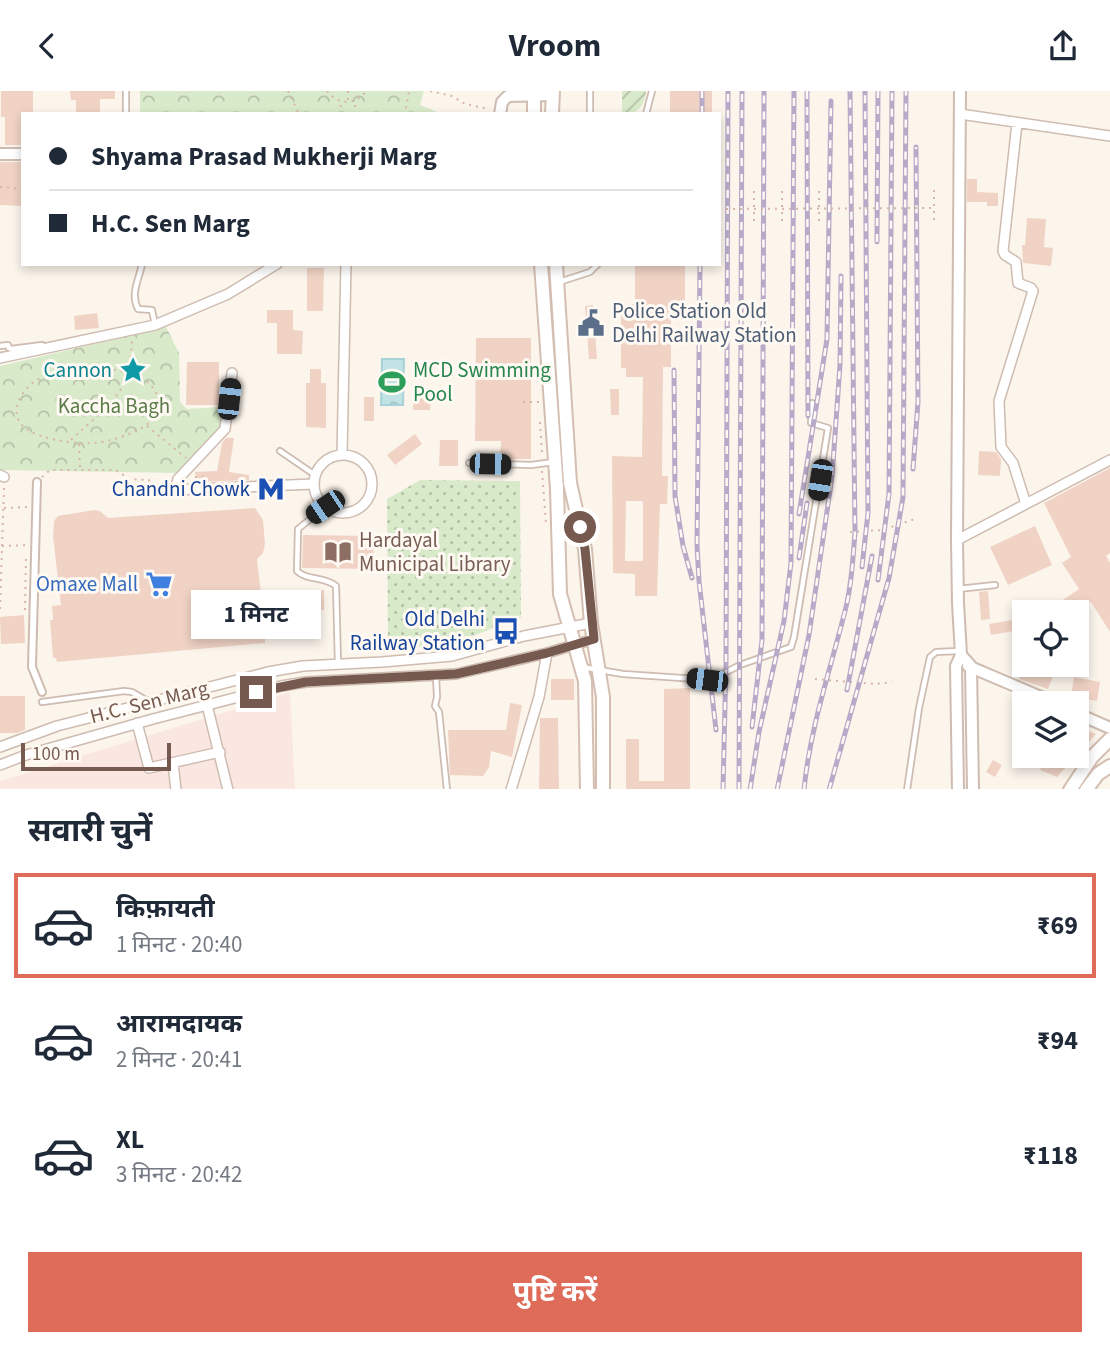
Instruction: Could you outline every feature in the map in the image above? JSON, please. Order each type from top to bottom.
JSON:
[{"type":"main road","points":[[534,93],[534,112]]},
{"type":"main road","points":[[552,112],[553,93]]},
{"type":"main road","points":[[541,266],[559,527],[560,594],[568,626],[576,643],[587,700],[587,789]]},
{"type":"main road","points":[[556,266],[570,483],[585,549],[591,622],[603,697],[603,789]]},
{"type":"main road","points":[[1070,789],[1092,757],[1110,739]]},
{"type":"main road","points":[[1086,789],[1098,774],[1110,766]]},
{"type":"street","points":[[958,789],[960,91]]},
{"type":"street","points":[[501,104],[511,95],[553,93]]},
{"type":"street","points":[[960,114],[1110,136]]},
{"type":"street","points":[[1017,123],[1003,251],[1016,262],[1018,283],[1033,291],[999,401],[1001,447],[1013,463],[1026,503]]},
{"type":"street","points":[[0,154],[21,154]]},
{"type":"street","points":[[0,358],[12,350],[155,325],[228,294],[273,266]]},
{"type":"street","points":[[342,454],[346,266]]},
{"type":"street","points":[[232,373],[225,429],[178,479],[175,487],[179,491],[314,479]]},
{"type":"street","points":[[342,454],[352,455],[368,468],[372,487],[369,497],[355,511],[345,513],[325,507],[315,493],[314,479],[325,460],[342,454]]},
{"type":"street","points":[[957,540],[1110,460]]},
{"type":"street","points":[[37,482],[32,667],[42,692]]},
{"type":"street","name":"H.C. Sen Marg","points":[[0,747],[57,726],[268,672],[303,666],[452,656],[591,622]]},
{"type":"street","name":"H.C. Sen Marg","points":[[0,765],[34,752],[137,723],[306,682],[456,674],[594,639]]},
{"type":"street","points":[[512,789],[539,697],[547,653]]},
{"type":"street","points":[[959,657],[971,666],[1028,691]]},
{"type":"street","points":[[971,666],[973,789]]},
{"type":"street","points":[[149,702],[153,719]]},
{"type":"street","points":[[207,705],[228,789]]},
{"type":"street","points":[[1089,719],[1110,728]]},
{"type":"street","points":[[137,723],[148,766],[152,768],[220,752]]},
{"type":"street","points":[[173,763],[176,789]]},
{"type":"lane","points":[[126,91],[126,112]]},
{"type":"lane","points":[[590,91],[590,112]]},
{"type":"lane","points":[[647,112],[652,91]]},
{"type":"lane","points":[[141,266],[134,302],[139,310],[152,310],[155,325]]},
{"type":"lane","points":[[586,274],[587,266]]},
{"type":"lane","points":[[558,282],[586,274],[597,266]]},
{"type":"lane","points":[[0,346],[8,345],[12,350],[42,345]]},
{"type":"lane","points":[[581,666],[598,670],[711,680],[793,644],[828,428],[811,423],[812,403]]},
{"type":"lane","points":[[280,451],[314,479]]},
{"type":"lane","points":[[469,463],[531,465],[554,461]]},
{"type":"lane","points":[[325,507],[298,529],[297,571],[301,575],[327,580],[336,586],[338,664]]},
{"type":"lane","points":[[957,589],[995,585]]},
{"type":"lane","points":[[907,789],[930,657],[936,652],[959,657]]},
{"type":"lane","points":[[436,675],[435,706],[439,712],[447,789]]},
{"type":"lane","points":[[42,702],[124,691],[132,692],[149,702]]},
{"type":"path","points":[[288,91],[298,112]]},
{"type":"path","points":[[327,91],[341,102],[355,101],[366,91]]},
{"type":"path","points":[[348,91],[348,102]]},
{"type":"path","points":[[403,112],[409,91]]},
{"type":"path","points":[[430,91],[453,96],[465,104],[501,104]]},
{"type":"path","points":[[355,101],[355,112]]},
{"type":"path","points":[[340,112],[341,102]]},
{"type":"path","points":[[0,187],[21,189]]},
{"type":"path","points":[[934,190],[934,224]]},
{"type":"path","points":[[754,191],[754,224]]},
{"type":"path","points":[[782,191],[782,224]]},
{"type":"path","points":[[819,191],[819,225]]},
{"type":"path","points":[[721,209],[934,208]]},
{"type":"path","points":[[69,441],[121,392],[129,373],[132,331]]},
{"type":"path","points":[[86,367],[109,368],[129,373],[148,383],[158,394],[159,409],[146,426],[120,438],[79,443],[47,437],[25,428],[18,415],[17,402],[21,392],[39,379],[86,367]]},
{"type":"path","points":[[523,402],[551,400]]},
{"type":"path","points":[[146,426],[193,464]]},
{"type":"path","points":[[79,443],[80,470]]},
{"type":"path","points":[[37,482],[50,470],[116,470],[129,479],[149,479],[150,486],[175,487]]},
{"type":"path","points":[[0,609],[2,476]]},
{"type":"path","points":[[192,477],[204,477]]},
{"type":"path","points":[[3,508],[36,507]]},
{"type":"path","points":[[850,531],[882,530],[915,519]]},
{"type":"path","points":[[1,546],[35,545]]},
{"type":"path","points":[[815,679],[892,683]]},
{"type":"shaded area","points":[[290,692],[295,789],[0,789],[0,781]]},
{"type":"green space","points":[[140,91],[424,91],[420,105],[437,112],[140,112]]},
{"type":"green space","points":[[622,91],[646,91],[639,109],[622,112]]},
{"type":"green space","name":"Kaccha Bagh","points":[[166,327],[179,353],[180,402],[187,409],[222,407],[221,426],[179,473],[0,470],[0,366]]},
{"type":"green space","points":[[420,480],[520,481],[521,617],[448,646],[388,648],[387,499]]},
{"type":"water","name":"MCD Swimming Pool","points":[[382,359],[404,359],[403,405],[381,405]]},
{"type":"building","points":[[1,91],[33,91],[33,112],[21,112],[21,145],[5,145],[5,117],[1,117]]},
{"type":"building","points":[[70,91],[115,91],[115,99],[100,99],[100,112],[76,112],[76,100],[71,100]]},
{"type":"building","points":[[670,91],[712,91],[712,112],[670,112]]},
{"type":"building","points":[[0,162],[21,162],[21,206],[0,205]]},
{"type":"building","points":[[967,179],[977,179],[977,192],[998,193],[998,206],[987,206],[987,202],[967,202]]},
{"type":"building","points":[[1027,218],[1046,219],[1044,247],[1053,248],[1051,266],[1023,263],[1022,245],[1025,245]]},
{"type":"building","points":[[635,266],[685,266],[685,303],[671,303],[671,367],[663,367],[662,476],[668,476],[667,504],[660,504],[657,596],[635,596],[635,574],[613,573],[612,456],[642,457],[643,377],[626,377],[626,368],[621,368],[621,313],[628,313],[628,304],[635,304]],"holes":[[[626,501],[643,503],[643,561],[625,561]]]},
{"type":"building","points":[[307,268],[324,268],[323,311],[307,311]]},
{"type":"building","points":[[593,305],[597,359],[589,359],[585,306]]},
{"type":"building","points":[[267,310],[293,310],[293,330],[303,331],[302,354],[277,354],[277,323],[267,323]]},
{"type":"building","points":[[97,313],[99,328],[75,330],[74,316]]},
{"type":"building","points":[[476,338],[531,338],[531,459],[500,459],[501,441],[475,441]]},
{"type":"building","points":[[187,362],[219,362],[219,405],[186,405]]},
{"type":"building","points":[[310,369],[321,369],[321,383],[326,383],[326,428],[306,427],[306,383],[310,383]]},
{"type":"building","points":[[610,389],[619,389],[619,415],[611,415]]},
{"type":"building","points":[[414,390],[431,391],[430,410],[413,410]]},
{"type":"building","points":[[364,397],[374,397],[374,421],[364,421]]},
{"type":"building","points":[[415,434],[422,444],[395,465],[387,455]]},
{"type":"building","points":[[226,438],[234,438],[229,472],[249,475],[249,480],[197,482],[195,472],[217,471],[222,443]]},
{"type":"building","points":[[440,440],[458,440],[458,466],[439,466]]},
{"type":"building","points":[[979,451],[996,452],[1001,459],[1000,476],[978,475]]},
{"type":"building","points":[[1110,468],[1110,553],[1106,556],[1110,563],[1110,632],[1089,600],[1063,600],[1079,589],[1062,563],[1071,557],[1044,503]]},
{"type":"building","name":"Omaxe Mall","points":[[255,508],[263,520],[265,544],[263,553],[257,559],[265,643],[57,662],[56,658],[53,658],[50,620],[53,620],[52,606],[61,605],[53,536],[54,521],[58,516],[94,510],[100,511],[108,518]]},
{"type":"building","points":[[1035,526],[1052,565],[1008,585],[990,547]]},
{"type":"building","name":"Hardayal Municipal Library","points":[[303,535],[374,536],[373,569],[302,568]]},
{"type":"building","points":[[294,590],[324,590],[324,610],[294,610]]},
{"type":"building","points":[[988,591],[990,619],[981,620],[979,592]]},
{"type":"building","points":[[24,615],[25,643],[1,644],[0,617]]},
{"type":"building","points":[[1012,620],[1012,631],[991,635],[989,624]]},
{"type":"building","points":[[1020,677],[1052,677],[1048,689],[1019,679]]},
{"type":"building","points":[[1074,677],[1100,682],[1097,701],[1089,699],[1089,691],[1072,691]]},
{"type":"building","points":[[551,679],[574,679],[574,700],[551,700]]},
{"type":"building","points":[[690,688],[690,789],[626,789],[626,739],[639,739],[639,781],[664,781],[664,689]]},
{"type":"building","points":[[0,696],[25,696],[25,730],[0,733]]},
{"type":"building","points":[[510,703],[522,705],[512,757],[491,751],[489,767],[483,776],[450,775],[448,730],[506,730]]},
{"type":"building","points":[[540,718],[558,718],[559,789],[539,789]]},
{"type":"building","points":[[1089,731],[1096,734],[1089,742]]},
{"type":"building","points":[[993,760],[1002,765],[995,777],[986,772]]},
{"type":"building","points":[[1041,768],[1065,768],[1057,777],[1040,770]]},
{"type":"railway","points":[[702,91],[702,112]]},
{"type":"railway","points":[[723,789],[728,91]]},
{"type":"railway","points":[[739,789],[742,91]]},
{"type":"railway","points":[[752,727],[762,640],[764,91]]},
{"type":"railway","points":[[750,789],[759,732],[784,621],[791,563],[794,91]]},
{"type":"railway","points":[[807,91],[808,416]]},
{"type":"railway","points":[[804,789],[816,720],[848,598],[855,532],[850,91]]},
{"type":"railway","points":[[862,567],[868,513],[865,91]]},
{"type":"railway","points":[[877,242],[878,91]]},
{"type":"railway","points":[[878,580],[889,494],[892,91]]},
{"type":"railway","points":[[829,789],[889,578],[903,497],[906,91]]},
{"type":"railway","points":[[799,514],[827,339],[831,101]]},
{"type":"railway","points":[[913,469],[918,402],[916,147]]},
{"type":"railway","points":[[700,266],[697,545],[716,730]]},
{"type":"railway","points":[[777,789],[809,635],[832,477],[840,365],[841,276]]},
{"type":"railway","points":[[674,370],[675,496],[683,546],[692,578]]},
{"type":"railway","points":[[799,558],[807,503]]},
{"type":"railway","points":[[847,690],[872,556]]},
{"type":"place","name":"Police Station Old Delhi Railway Station","points":[[591,323]]},
{"type":"place","name":"Cannon","points":[[133,370]]},
{"type":"place","name":"MCD Swimming Pool","points":[[392,382]]},
{"type":"place","name":"Chandni Chowk","points":[[271,489]]},
{"type":"place","name":"Hardayal Municipal Library","points":[[338,552]]},
{"type":"place","name":"Omaxe Mall","points":[[159,584]]},
{"type":"place","name":"Old Delhi Railway Station","points":[[506,631]]},
{"type":"route","points":[[256,692],[306,682],[456,674],[594,639],[585,549],[580,527]]}]
